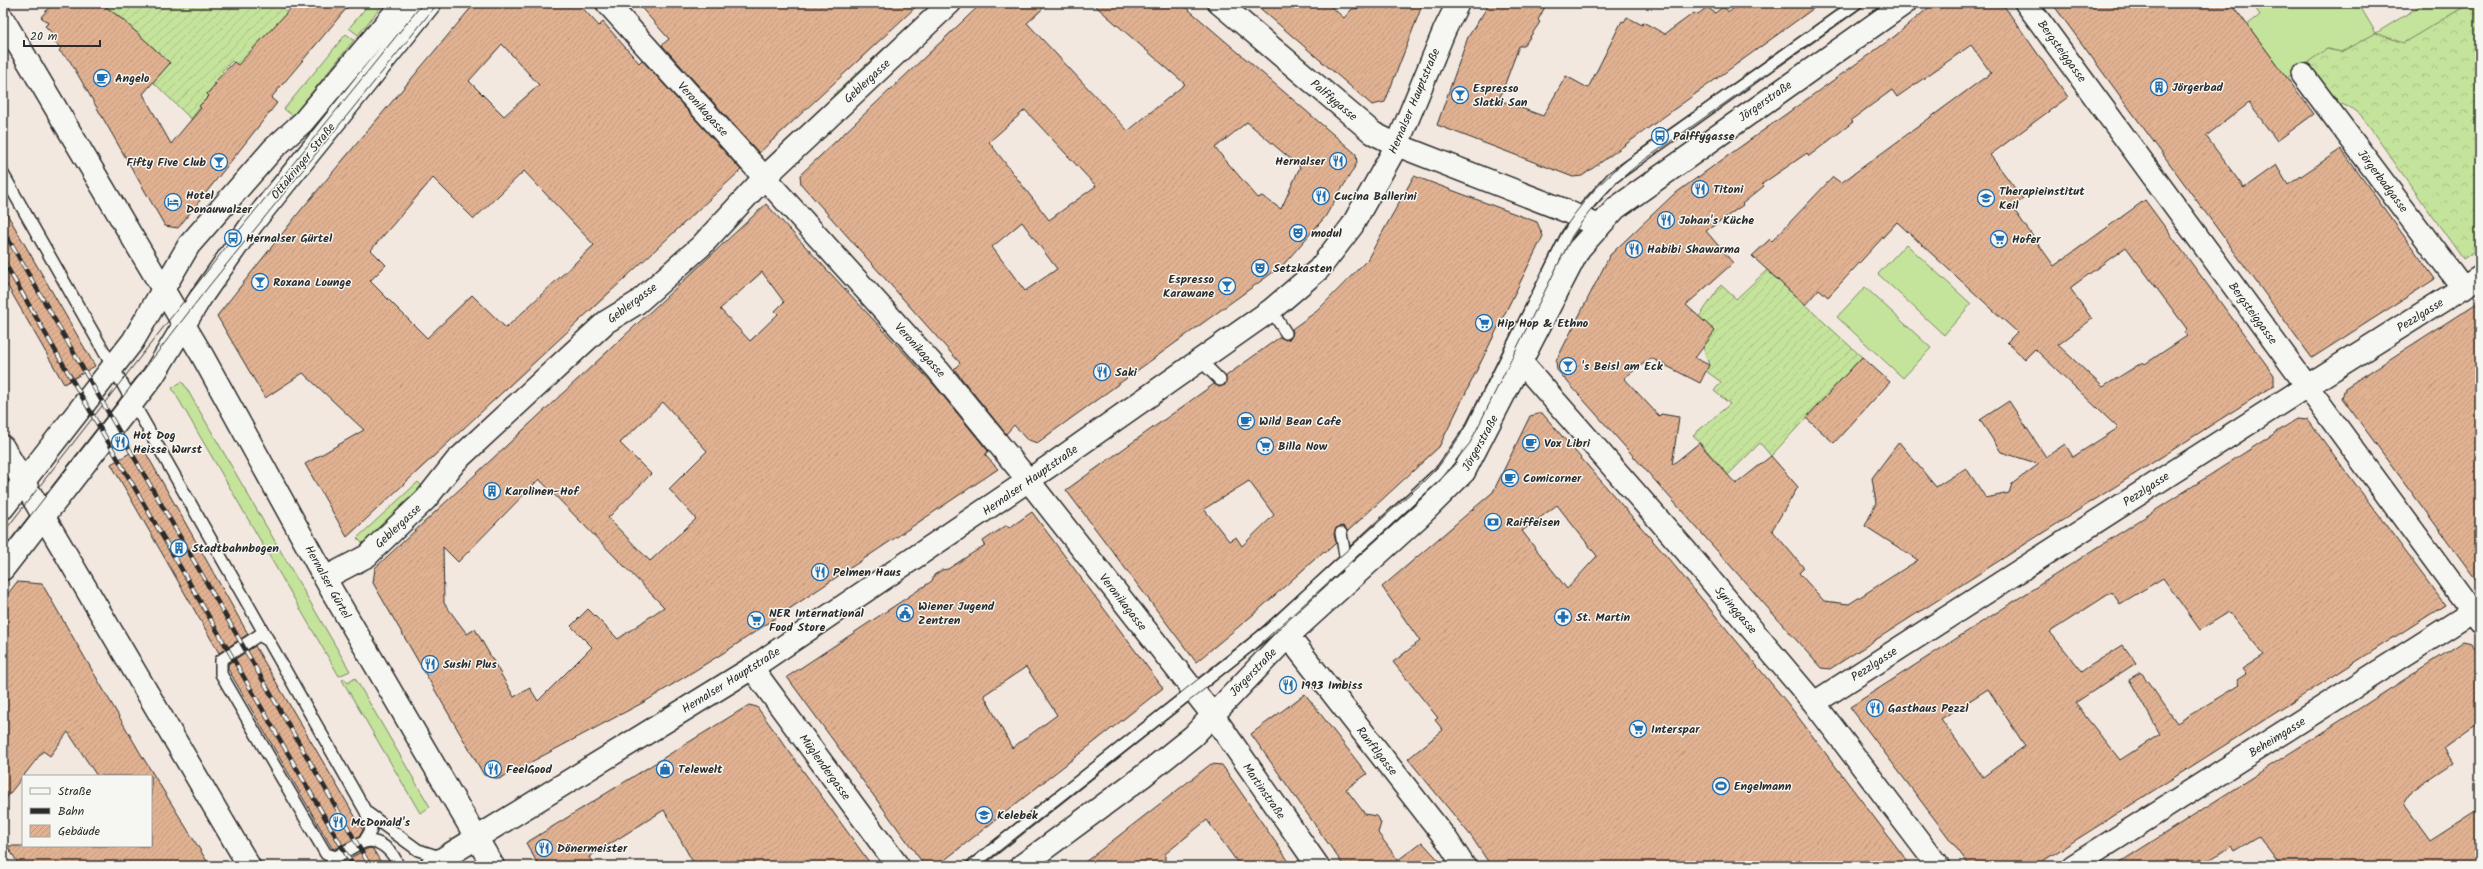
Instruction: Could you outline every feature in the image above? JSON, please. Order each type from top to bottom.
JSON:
[{"type":"street","name":"Ottakringer Straße","points":[[162,289],[189,245],[273,149],[303,122],[403,3]]},
{"type":"street","name":"Ottakringer Straße","points":[[184,324],[252,224],[430,3]]},
{"type":"street","name":"Veronikagasse","points":[[607,3],[938,370],[1028,480],[1192,691],[1212,714]]},
{"type":"street","name":"Geblergasse","points":[[325,578],[367,556],[426,500],[456,461],[606,322],[637,303],[701,246],[765,177],[950,3]]},
{"type":"street","name":"Palffygasse","points":[[1219,3],[1373,132],[1397,144],[1598,226]]},
{"type":"street","name":"Hernalser Hauptstraße","points":[[476,837],[752,668],[1028,480],[1271,310],[1319,269],[1352,226],[1397,144],[1445,29],[1458,3]]},
{"type":"street","name":"Jörgerstraße","points":[[1021,866],[1143,776],[1193,736],[1348,570],[1464,472],[1580,249],[1598,226],[1629,197],[1905,3]]},
{"type":"street","name":"Bergsteiggasse","points":[[2026,3],[2307,386],[2478,614]]},
{"type":"street","name":"Hernalser Gürtel","points":[[3,19],[184,324],[325,578],[493,866]]},
{"type":"street","name":"Jörgerbadgasse","points":[[2303,75],[2471,282]]},
{"type":"street","name":"Pezzlgasse","points":[[1814,703],[2471,282]]},
{"type":"street","points":[[3,508],[133,341],[162,289]]},
{"type":"street","points":[[3,570],[153,376],[184,324]]},
{"type":"street","name":"Syringgasse","points":[[1522,363],[1681,545],[1814,703],[1938,866]]},
{"type":"street","points":[[3,447],[249,866]]},
{"type":"street","name":"Beheimgasse","points":[[2073,866],[2478,614]]},
{"type":"street","name":"Ranftlgasse","points":[[1288,636],[1447,840],[1464,866]]},
{"type":"street","name":"Müglendergasse","points":[[752,668],[898,866]]},
{"type":"street","name":"Martinstraße","points":[[1212,714],[1318,866]]},
{"type":"street","points":[[437,862],[476,837]]},
{"type":"lane","points":[[972,866],[1268,630],[1348,570],[1442,470],[1466,438],[1559,251],[1579,217],[1600,190],[1624,167],[1857,3]]},
{"type":"lane","points":[[3,174],[366,812],[371,830],[364,842]]},
{"type":"lane","points":[[1271,310],[1286,333]]},
{"type":"lane","points":[[1200,360],[1220,380]]},
{"type":"lane","points":[[1341,533],[1348,570]]},
{"type":"lane","points":[[269,641],[259,635],[221,660],[221,674],[326,854],[336,856],[364,842],[380,843],[394,854],[398,866]]},
{"type":"lane","points":[[366,812],[437,862]]},
{"type":"green space","points":[[101,3],[288,3],[283,9],[290,15],[265,48],[258,43],[241,69],[232,61],[222,71],[224,73],[207,94],[209,96],[191,119],[153,82],[170,63],[123,20]]},
{"type":"green space","points":[[370,3],[384,3],[358,35],[349,28]]},
{"type":"green space","points":[[2252,3],[2327,3],[2329,6],[2334,3],[2358,3],[2376,33],[2425,3],[2459,3],[2462,8],[2403,44],[2376,34],[2341,52],[2327,49],[2287,78],[2247,25],[2260,15]]},
{"type":"green space","points":[[2480,6],[2480,248],[2463,259],[2360,114],[2337,102],[2308,62],[2327,49],[2341,52],[2376,33],[2403,43],[2462,8]]},
{"type":"green space","points":[[346,34],[354,40],[293,116],[284,109]]},
{"type":"green space","points":[[884,48],[886,50],[836,97],[833,95]]},
{"type":"green space","points":[[1906,244],[1971,304],[1944,335],[1878,274]]},
{"type":"green space","points":[[1767,270],[1862,357],[1771,456],[1760,443],[1728,475],[1693,435],[1730,404],[1714,391],[1721,382],[1706,371],[1709,365],[1703,347],[1699,317],[1721,285],[1736,299]]},
{"type":"green space","points":[[1865,287],[1931,348],[1903,378],[1837,317]]},
{"type":"green space","points":[[181,382],[184,384],[350,671],[339,676],[172,388]]},
{"type":"green space","points":[[418,482],[425,489],[364,545],[357,538]]},
{"type":"green space","points":[[355,678],[430,807],[420,813],[342,680],[345,679],[348,683]]},
{"type":"building","points":[[53,3],[101,3],[123,20],[170,63],[143,94],[171,144],[201,108],[199,106],[209,96],[207,94],[216,84],[214,83],[234,62],[238,65],[296,3],[351,3],[271,98],[277,103],[178,228],[165,226],[70,61],[59,51],[61,48],[52,40],[55,36],[45,26],[48,23],[41,17]]},
{"type":"building","points":[[475,3],[578,3],[599,26],[603,22],[639,63],[642,60],[741,170],[347,537],[305,464],[364,430],[303,373],[265,398],[217,316],[301,210]],"holes":[[[502,44],[539,85],[504,116],[469,81]],[[524,171],[594,245],[506,328],[472,295],[427,338],[370,281],[386,265],[371,250],[433,178],[474,219]]]},
{"type":"building","points":[[637,3],[920,3],[759,153],[662,45],[669,39]]},
{"type":"building","points":[[982,3],[1049,3],[1027,23],[1128,131],[1185,84],[1092,3],[1181,3],[1356,154],[1357,163],[1325,217],[1283,265],[1037,443],[1026,439],[1014,425],[1006,434],[954,369],[960,363],[801,184],[800,175]],"holes":[[[1025,110],[1096,186],[1049,220],[989,142]],[[1247,122],[1300,167],[1281,209],[1262,196],[1258,198],[1215,148]],[[1022,222],[1057,269],[1025,291],[992,247]]]},
{"type":"building","points":[[1254,3],[1327,3],[1344,18],[1352,9],[1363,8],[1365,3],[1423,3],[1385,102],[1372,105]]},
{"type":"building","points":[[1490,3],[1547,3],[1538,20],[1540,22],[1524,46],[1519,46],[1499,100],[1543,116],[1566,76],[1588,88],[1622,21],[1624,22],[1627,17],[1642,25],[1643,22],[1665,34],[1694,13],[1697,15],[1707,7],[1715,13],[1723,7],[1729,12],[1741,3],[1821,3],[1582,176],[1573,177],[1437,125],[1468,37]]},
{"type":"building","points":[[1934,3],[2002,3],[2068,97],[1990,155],[2023,199],[2012,207],[2054,266],[2145,200],[2274,375],[2274,385],[1830,669],[1821,668],[1557,370],[1556,361],[1610,255],[1673,195],[1895,36]],"holes":[[[1971,45],[1991,73],[1841,183],[1833,177],[1772,241],[1770,239],[1752,256],[1805,305],[1819,289],[1828,297],[1897,222],[2017,332],[2007,342],[2025,359],[2035,349],[2118,428],[2073,457],[2065,444],[2046,457],[2009,401],[1980,420],[2001,452],[2039,464],[2012,484],[2009,493],[1986,498],[1966,468],[1936,487],[1899,442],[1872,478],[1876,503],[1865,526],[1918,560],[1849,604],[1824,601],[1799,573],[1804,568],[1772,530],[1798,487],[1771,456],[1736,484],[1699,443],[1672,465],[1679,417],[1661,414],[1659,416],[1624,378],[1651,358],[1700,383],[1709,365],[1695,358],[1715,331],[1686,305],[1733,263],[1706,231],[1743,205],[1742,204],[1764,186],[1762,184],[1807,153],[1809,156],[1853,122],[1851,120],[1892,90],[1897,97]],[[2126,247],[2187,329],[2184,332],[2187,336],[2145,364],[2143,362],[2103,387],[2058,345],[2092,319],[2070,288]]]},
{"type":"building","points":[[2052,3],[2231,3],[2314,114],[2277,141],[2249,103],[2206,136],[2244,188],[2276,165],[2288,185],[2341,149],[2435,279],[2312,358]]},
{"type":"building","points":[[1414,176],[1537,222],[1543,236],[1439,447],[1348,531],[1343,526],[1336,528],[1334,534],[1336,543],[1325,553],[1324,551],[1254,614],[1196,662],[1066,490],[1214,384],[1219,387],[1225,385],[1226,376],[1280,337],[1286,340],[1290,339],[1293,333],[1292,329],[1317,311],[1367,260]],"holes":[[[1249,481],[1274,515],[1242,546],[1236,537],[1229,541],[1204,509]]]},
{"type":"building","points":[[766,204],[935,386],[988,451],[985,455],[998,469],[728,650],[646,701],[499,779],[484,775],[373,583],[375,568]],"holes":[[[762,272],[784,302],[775,311],[778,314],[750,341],[720,309]],[[663,402],[707,451],[669,489],[696,519],[650,561],[608,518],[651,474],[620,443]],[[539,479],[664,607],[618,639],[588,609],[571,626],[592,647],[538,701],[530,688],[514,697],[475,629],[467,634],[444,603],[443,547],[458,562]]]},
{"type":"building","points":[[3,207],[95,366],[64,384],[3,278]]},
{"type":"building","points":[[2480,301],[2480,585],[2342,398],[2345,388]]},
{"type":"building","points":[[1862,357],[1890,382],[1834,443],[1806,418]]},
{"type":"building","points":[[1542,413],[1673,564],[1789,705],[1911,866],[1491,866],[1471,836],[1408,759],[1443,730],[1435,720],[1438,718],[1393,662],[1420,641],[1382,587],[1493,492],[1530,416]],"holes":[[[1557,505],[1597,556],[1567,589],[1522,531]]]},
{"type":"building","points":[[2297,419],[2308,420],[2445,605],[2035,866],[1970,866],[1850,707]],"holes":[[[2163,578],[2200,630],[2229,612],[2264,655],[2242,669],[2246,674],[2237,680],[2239,685],[2177,723],[2141,672],[2129,679],[2160,734],[2120,760],[2075,703],[2136,663],[2123,645],[2082,671],[2050,632],[2112,592],[2120,604]],[[1988,689],[2025,746],[1983,777],[1941,719]]]},
{"type":"building","name":"Stadtbahnbogen","points":[[142,446],[248,634],[219,653],[111,464]]},
{"type":"building","points":[[1032,512],[1163,688],[937,866],[925,866],[787,677],[932,581],[934,575],[942,570],[948,569],[985,545],[983,541],[1007,525],[1009,528]],"holes":[[[1026,667],[1057,715],[1012,748],[984,695]]]},
{"type":"building","points":[[17,582],[42,584],[142,756],[210,866],[20,866],[7,846],[152,847],[152,775],[96,775],[68,732],[50,756],[43,751],[24,775],[22,775],[22,778],[3,802],[3,600]]},
{"type":"building","points":[[2463,642],[2472,644],[2480,655],[2480,722],[2444,748],[2453,763],[2413,790],[2404,804],[2430,840],[2480,808],[2480,866],[2281,866],[2259,836],[2234,851],[2231,846],[2205,863],[2201,859],[2190,866],[2114,866]]},
{"type":"building","points":[[255,646],[363,830],[359,837],[335,849],[332,848],[228,669],[228,664]]},
{"type":"building","points":[[1305,694],[1367,774],[1346,789],[1365,814],[1376,816],[1381,823],[1378,833],[1398,860],[1422,842],[1444,866],[1344,866],[1251,734]]},
{"type":"building","points":[[749,705],[757,707],[872,866],[695,866],[664,810],[589,857],[595,866],[539,866],[526,843]]},
{"type":"building","points":[[1211,764],[1222,765],[1292,866],[1240,866],[1207,820],[1165,854],[1165,866],[1080,866]]},
{"type":"building","points":[[369,848],[373,849],[383,866],[342,866],[340,863]]},
{"type":"tram line","points":[[3,533],[233,238],[423,3]]},
{"type":"tram line","points":[[3,551],[209,286],[438,3]]},
{"type":"tram line","points":[[961,866],[1244,643],[1422,483],[1439,466],[1460,436],[1560,236],[1591,194],[1608,176],[1646,145],[1847,3]]},
{"type":"tram line","points":[[980,866],[1249,654],[1438,483],[1470,443],[1572,236],[1587,215],[1621,179],[1640,163],[1867,3]]},
{"type":"railway","points":[[3,230],[370,866]]},
{"type":"railway","points":[[3,260],[353,866]]},
{"type":"place","name":"Angelo","points":[[102,78]]},
{"type":"place","name":"Jörgerbad","points":[[2159,87]]},
{"type":"place","name":"Espresso Slatki San","points":[[1460,95]]},
{"type":"place","name":"Palffygasse","points":[[1660,136]]},
{"type":"place","name":"Hernalser","points":[[1338,161]]},
{"type":"place","name":"Fifty Five Club","points":[[219,162]]},
{"type":"place","name":"Titoni","points":[[1700,189]]},
{"type":"place","name":"Cucina Ballerini","points":[[1321,196]]},
{"type":"place","name":"Therapieinstitut Keil","points":[[1986,198]]},
{"type":"place","name":"Hotel Donauwalzer","points":[[173,202]]},
{"type":"place","name":"Johan's Küche","points":[[1666,220]]},
{"type":"place","name":"modul","points":[[1298,233]]},
{"type":"place","name":"Hernalser Gürtel","points":[[233,238]]},
{"type":"place","name":"Hofer","points":[[1999,239]]},
{"type":"place","name":"Habibi Shawarma","points":[[1634,249]]},
{"type":"place","name":"Setzkasten","points":[[1260,268]]},
{"type":"place","name":"Roxana Lounge","points":[[260,282]]},
{"type":"place","name":"Espresso Karawane","points":[[1227,286]]},
{"type":"place","name":"Hip Hop & Ethno","points":[[1484,323]]},
{"type":"place","name":"'s Beisl am Eck","points":[[1568,366]]},
{"type":"place","name":"Saki","points":[[1102,372]]},
{"type":"place","name":"Wild Bean Cafe","points":[[1246,421]]},
{"type":"place","name":"Hot Dog Heisse Wurst","points":[[120,442]]},
{"type":"place","name":"Vox Libri","points":[[1531,443]]},
{"type":"place","name":"Billa Now","points":[[1265,446]]},
{"type":"place","name":"Comicorner","points":[[1510,478]]},
{"type":"place","name":"Karolinen-Hof","points":[[492,491]]},
{"type":"place","name":"Raiffeisen","points":[[1493,522]]},
{"type":"place","name":"Stadtbahnbogen","points":[[179,548]]},
{"type":"place","name":"Pelmen Haus","points":[[820,572]]},
{"type":"place","name":"Wiener Jugend Zentren","points":[[905,613]]},
{"type":"place","name":"St. Martin","points":[[1563,617]]},
{"type":"place","name":"NER International Food Store","points":[[756,620]]},
{"type":"place","name":"Sushi Plus","points":[[430,664]]},
{"type":"place","name":"1993 Imbiss","points":[[1288,685]]},
{"type":"place","name":"Gasthaus Pezzl","points":[[1875,708]]},
{"type":"place","name":"Interspar","points":[[1638,729]]},
{"type":"place","name":"FeelGood","points":[[493,769]]},
{"type":"place","name":"Telewelt","points":[[665,769]]},
{"type":"place","name":"Engelmann","points":[[1721,786]]},
{"type":"place","name":"Kelebek","points":[[984,815]]},
{"type":"place","name":"McDonald's","points":[[338,822]]},
{"type":"place","name":"Dönermeister","points":[[544,848]]}]
